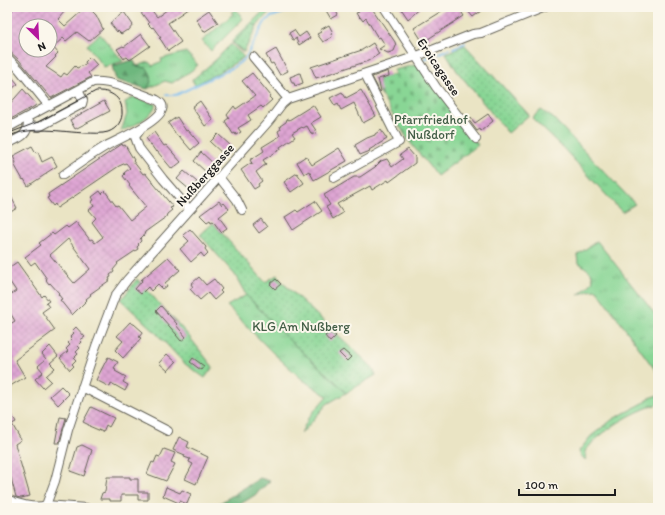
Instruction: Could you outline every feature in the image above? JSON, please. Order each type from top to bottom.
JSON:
[{"type":"street","name":"Eroicagasse","points":[[384,7],[444,97],[476,139]]},
{"type":"street","name":"Nußberggasse","points":[[46,505],[55,481],[82,387],[115,296],[126,280],[269,121],[282,104],[288,100],[417,56],[473,34],[481,33],[546,7]]},
{"type":"street","points":[[7,57],[19,69],[49,106]]},
{"type":"street","points":[[253,57],[288,100]]},
{"type":"street","points":[[334,178],[399,142],[365,74]]},
{"type":"street","points":[[7,128],[93,82],[103,82],[159,101],[162,108],[160,113],[140,130],[105,146],[63,175]]},
{"type":"street","points":[[28,126],[39,127],[82,104],[83,100],[78,90]]},
{"type":"street","points":[[7,144],[25,134],[29,117]]},
{"type":"street","points":[[140,130],[136,137],[139,148],[189,210]]},
{"type":"street","points":[[219,177],[237,200],[242,210]]},
{"type":"street","points":[[82,387],[168,431]]},
{"type":"street","points":[[7,499],[35,506],[46,505],[86,508]]},
{"type":"green space","points":[[268,7],[272,7],[272,11],[266,15],[257,26],[253,24],[233,43],[243,53],[232,43],[232,41]]},
{"type":"green space","points":[[236,9],[243,19],[211,51],[202,41],[233,14],[231,12]]},
{"type":"green space","points":[[253,24],[257,26],[244,52],[233,43]]},
{"type":"green space","points":[[100,34],[123,61],[104,67],[87,45]]},
{"type":"green space","points":[[231,44],[244,57],[195,85],[192,80],[220,56]]},
{"type":"green space","points":[[465,45],[529,115],[508,133],[457,71],[446,53]]},
{"type":"green space","points":[[186,52],[198,65],[172,83],[165,81],[147,89],[152,78],[147,68],[137,66],[149,62],[153,66],[159,62],[162,62],[161,59]]},
{"type":"green space","points":[[133,60],[137,66],[147,68],[152,78],[147,89],[116,80],[112,66]]},
{"type":"green space","name":"Pfarrfriedhof Nußdorf","points":[[419,64],[478,145],[437,176],[409,141],[375,84],[379,82],[378,79],[395,74],[394,70]]},
{"type":"green space","points":[[134,97],[155,104],[155,107],[144,119],[121,131],[127,114],[125,102]]},
{"type":"green space","points":[[541,110],[553,118],[635,204],[622,212],[563,148],[532,118]]},
{"type":"green space","name":"KLG Am Nußberg","points":[[213,223],[265,282],[277,275],[281,281],[371,366],[376,375],[346,393],[288,339],[246,295],[235,275],[200,235]]},
{"type":"green space","points":[[597,241],[658,318],[658,374],[597,290],[588,291],[578,295],[590,285],[593,280],[591,272],[578,262],[577,255]]},
{"type":"green space","points":[[137,279],[188,335],[213,367],[205,378],[185,364],[155,332],[121,300]]},
{"type":"green space","points":[[246,295],[288,339],[346,393],[327,404],[301,434],[309,418],[327,396],[303,380],[272,352],[227,306]]},
{"type":"green space","points":[[658,395],[658,404],[648,407],[628,417],[609,429],[592,443],[585,451],[585,460],[580,454],[579,451],[591,436],[613,419],[647,401],[647,399]]},
{"type":"green space","points":[[260,478],[270,481],[255,495],[234,508],[212,508]]},
{"type":"building","points":[[13,7],[63,7],[66,10],[58,19],[18,18],[18,58],[55,58],[46,67],[61,77],[64,73],[67,75],[75,66],[77,68],[86,64],[85,62],[90,57],[97,65],[88,73],[91,77],[51,98],[19,60],[7,49],[7,13],[12,11]]},
{"type":"building","points":[[80,7],[88,7],[96,15],[103,29],[89,41],[77,32],[66,41],[63,38],[58,42],[58,19],[65,26],[83,10]]},
{"type":"building","points":[[137,7],[149,7],[157,17],[171,7],[189,7],[168,23],[181,42],[168,51],[159,38],[161,38],[153,27],[152,28],[148,24],[149,23]]},
{"type":"building","points":[[324,7],[334,7],[338,15],[331,19]]},
{"type":"building","points":[[360,7],[371,7],[395,42],[396,46],[394,51],[388,53],[379,49],[385,45],[380,37],[378,38],[366,18],[363,21],[360,17],[359,18],[356,13],[359,12],[357,9]]},
{"type":"building","points":[[400,7],[422,7],[408,19]]},
{"type":"building","points":[[448,7],[458,7],[464,16],[428,39],[429,40],[424,44],[414,28]]},
{"type":"building","points":[[471,7],[486,7],[473,17],[467,10]]},
{"type":"building","points":[[209,10],[218,23],[204,32],[196,19]]},
{"type":"building","points":[[124,12],[133,25],[128,31],[127,30],[121,34],[118,31],[117,32],[110,23]]},
{"type":"building","points":[[329,25],[333,33],[331,34],[332,37],[323,42],[317,34],[321,32],[320,30]]},
{"type":"building","points":[[294,30],[299,37],[306,32],[310,38],[299,45],[296,39],[297,38],[293,40],[289,33]]},
{"type":"building","points":[[141,34],[150,46],[130,60],[127,57],[124,59],[117,49],[123,46],[124,47]]},
{"type":"building","points":[[373,43],[379,54],[368,61],[316,78],[311,67],[362,50]]},
{"type":"building","points":[[276,49],[288,71],[280,75],[266,55]]},
{"type":"building","points":[[7,71],[18,84],[7,93]]},
{"type":"building","points":[[388,71],[389,76],[378,79],[380,92],[372,77]]},
{"type":"building","points":[[252,73],[271,96],[269,97],[272,100],[263,108],[261,106],[248,115],[251,120],[238,128],[241,132],[236,135],[235,133],[233,134],[225,121],[229,118],[227,115],[234,106],[236,109],[255,96],[242,81]]},
{"type":"building","points":[[300,73],[303,83],[295,86],[290,77]]},
{"type":"building","points":[[23,89],[36,104],[35,106],[7,121],[7,107]]},
{"type":"building","points":[[361,90],[376,116],[363,123],[354,103],[341,110],[338,104],[335,106],[330,98],[342,92],[346,98]]},
{"type":"building","points":[[104,101],[110,111],[75,129],[70,120]]},
{"type":"building","points":[[200,101],[213,120],[205,126],[192,107]]},
{"type":"building","points":[[313,105],[321,117],[311,123],[317,132],[312,135],[307,126],[302,127],[292,133],[295,137],[280,147],[281,149],[263,160],[266,164],[256,172],[262,181],[258,184],[259,186],[254,189],[241,170],[251,163],[253,165],[250,160],[264,151],[262,147],[280,136],[278,131],[281,129],[280,126],[286,122],[287,119],[289,120]]},
{"type":"building","points":[[488,114],[493,121],[481,131],[480,129],[477,131],[468,119],[470,117],[475,123]]},
{"type":"building","points":[[177,117],[186,131],[188,130],[199,143],[191,150],[179,136],[178,137],[168,123]]},
{"type":"building","points":[[381,130],[387,139],[369,150],[370,151],[360,155],[355,145],[375,135]]},
{"type":"building","points":[[154,132],[164,146],[166,145],[181,162],[172,169],[157,151],[156,152],[146,138]]},
{"type":"building","points":[[218,134],[231,146],[223,154],[210,142]]},
{"type":"building","points":[[122,144],[123,146],[125,145],[134,160],[133,161],[143,174],[145,173],[173,207],[170,208],[172,210],[166,217],[145,232],[140,239],[141,241],[137,247],[138,249],[117,263],[118,264],[113,270],[114,272],[110,275],[110,280],[90,294],[91,295],[86,299],[87,300],[72,315],[60,300],[62,299],[58,294],[59,293],[50,283],[49,284],[35,262],[31,265],[25,257],[41,245],[39,243],[52,233],[54,235],[66,226],[68,228],[76,222],[90,240],[92,239],[95,243],[103,237],[92,222],[96,218],[89,210],[94,206],[91,202],[94,200],[92,197],[100,191],[102,194],[105,191],[116,206],[118,205],[130,220],[146,207],[123,176],[125,174],[124,173],[130,168],[126,163],[119,166],[57,208],[55,204],[53,206],[47,198],[49,197],[48,194]],"holes":[[[68,239],[90,269],[74,283],[50,255]]]},
{"type":"building","points":[[32,146],[36,153],[38,152],[42,162],[52,157],[57,166],[28,186],[14,164],[16,163],[13,156]]},
{"type":"building","points":[[339,148],[347,161],[314,180],[309,171],[304,174],[297,162],[306,156],[312,165]]},
{"type":"building","points":[[408,149],[415,157],[415,163],[389,182],[388,180],[372,190],[370,186],[337,204],[343,213],[333,219],[326,207],[330,205],[324,195],[354,177],[360,177],[381,161],[387,159],[392,167],[403,159],[400,155]]},
{"type":"building","points":[[201,152],[214,164],[206,172],[194,161]]},
{"type":"building","points":[[184,171],[197,182],[190,190],[177,179]]},
{"type":"building","points":[[297,173],[304,183],[291,192],[284,182]]},
{"type":"building","points":[[7,189],[17,208],[9,213],[7,209]]},
{"type":"building","points":[[219,201],[222,205],[224,203],[229,209],[219,217],[227,228],[221,232],[213,221],[211,222],[210,220],[207,222],[200,215]]},
{"type":"building","points":[[315,201],[322,211],[293,230],[285,217],[296,210],[298,212]]},
{"type":"building","points":[[261,219],[267,227],[259,233],[253,225]]},
{"type":"building","points":[[190,229],[206,247],[205,249],[208,253],[204,257],[201,253],[191,262],[180,249],[189,241],[183,235]]},
{"type":"building","points":[[168,257],[180,270],[165,283],[167,286],[163,289],[158,284],[151,291],[148,287],[141,294],[135,289],[142,281],[141,280]]},
{"type":"building","points":[[17,262],[42,297],[44,295],[49,301],[46,303],[49,307],[42,312],[55,330],[15,360],[25,377],[7,388],[7,326],[15,321],[9,311],[7,313],[7,297],[16,291],[10,282],[7,284],[7,269]]},
{"type":"building","points":[[199,277],[206,285],[214,279],[222,289],[220,291],[222,293],[214,300],[208,293],[200,300],[190,289],[193,287],[191,284]]},
{"type":"building","points":[[276,279],[281,284],[275,289],[270,284]]},
{"type":"building","points":[[161,306],[186,337],[181,341],[156,311]]},
{"type":"building","points":[[130,322],[143,332],[139,337],[141,338],[123,358],[115,350],[123,341],[117,336]]},
{"type":"building","points":[[76,327],[85,337],[80,340],[82,342],[78,346],[80,348],[76,352],[78,354],[74,358],[76,360],[72,364],[74,366],[70,370],[60,358],[68,351],[66,349],[70,345],[68,343],[72,339],[70,337],[74,333],[72,331]]},
{"type":"building","points":[[331,331],[336,336],[330,342],[325,336]]},
{"type":"building","points":[[50,346],[58,356],[50,363],[55,368],[46,376],[51,381],[43,388],[35,379],[43,372],[38,366],[46,359],[42,354]]},
{"type":"building","points":[[343,350],[351,357],[347,361],[339,353]]},
{"type":"building","points":[[167,354],[176,362],[168,371],[159,363]]},
{"type":"building","points":[[108,357],[118,362],[114,368],[116,369],[115,371],[126,377],[123,382],[128,385],[125,391],[111,383],[110,387],[96,380]]},
{"type":"building","points":[[193,358],[204,366],[201,370],[190,362]]},
{"type":"building","points":[[61,386],[69,394],[58,405],[50,396]]},
{"type":"building","points":[[7,406],[16,422],[12,424],[21,440],[15,444],[30,496],[21,498],[16,497],[7,463]]},
{"type":"building","points":[[91,407],[114,418],[109,427],[106,425],[103,432],[83,422]]},
{"type":"building","points":[[60,417],[66,418],[59,443],[55,443]]},
{"type":"building","points":[[179,437],[189,442],[187,447],[208,457],[196,484],[185,479],[193,464],[189,462],[190,459],[173,450]]},
{"type":"building","points":[[82,445],[92,450],[84,476],[70,471],[77,447]]},
{"type":"building","points":[[164,449],[175,453],[171,462],[175,464],[166,481],[147,474],[152,462],[154,463],[157,456],[160,457]]},
{"type":"building","points":[[107,477],[130,477],[130,479],[138,479],[138,492],[148,492],[148,500],[138,500],[138,495],[121,495],[121,501],[100,499],[102,493],[105,492]]},
{"type":"building","points":[[166,487],[180,493],[182,490],[191,494],[187,504],[180,501],[179,503],[163,496]]},
{"type":"waterway","points":[[166,95],[176,95],[232,68],[245,59],[265,22],[271,17],[300,7]]},
{"type":"waterway","points":[[453,48],[465,43]]},
{"type":"waterway","points":[[424,59],[449,49]]},
{"type":"tram line","points":[[7,134],[38,122],[96,91],[110,93],[120,102],[122,114],[120,121],[114,129],[108,132],[86,133],[36,130],[17,133],[7,137]]}]
